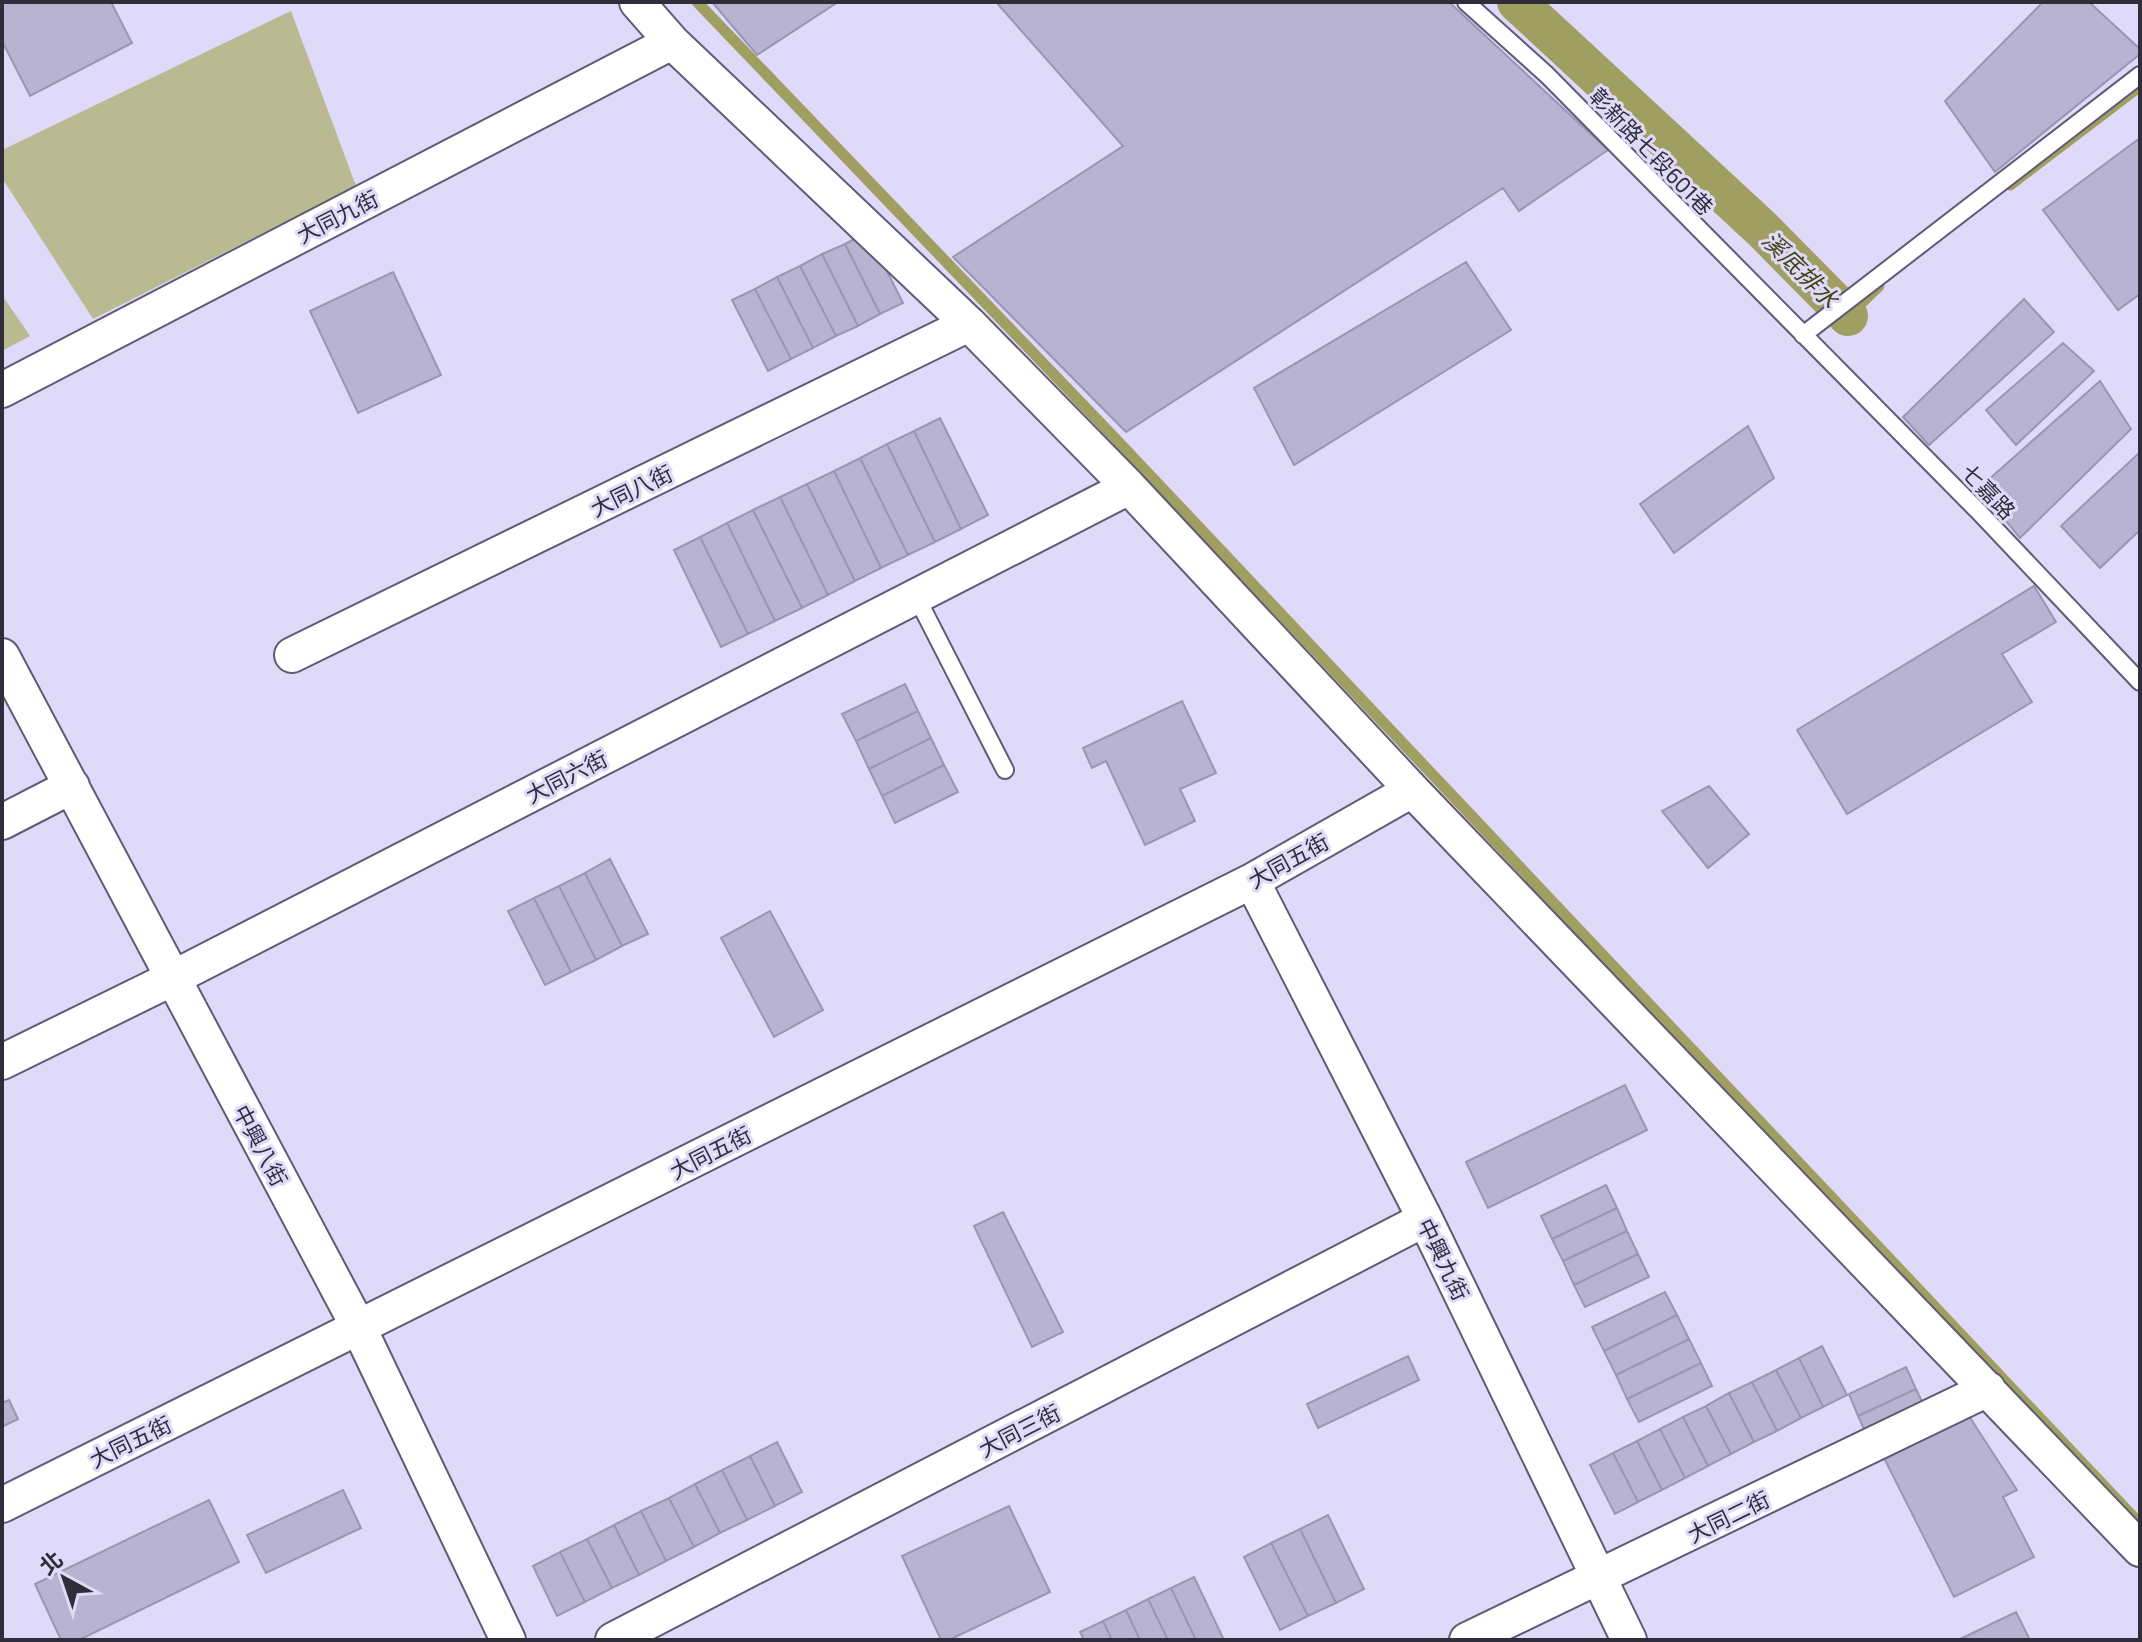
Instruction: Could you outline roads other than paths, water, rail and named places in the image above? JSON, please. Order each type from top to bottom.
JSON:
[{"type":"street","points":[[637,2],[672,42],[969,324],[1129,487],[1412,790],[2140,1549]]},
{"type":"street","name":"大同九街","points":[[2,390],[672,42]]},
{"type":"street","name":"大同八街","points":[[292,655],[969,324]]},
{"type":"street","name":"大同六街","points":[[2,1062],[171,979],[1129,487]]},
{"type":"street","name":"中興八街","points":[[2,656],[359,1328],[508,1640]]},
{"type":"street","points":[[2,822],[72,786]]},
{"type":"street","name":"大同五街","points":[[2,1505],[1252,881],[1412,790]]},
{"type":"street","name":"中興九街","points":[[1252,881],[1425,1219],[1629,1640]]},
{"type":"street","name":"大同三街","points":[[613,1640],[1425,1219]]},
{"type":"street","name":"大同二街","points":[[1467,1640],[1988,1389]]},
{"type":"lane","name":"彰新路七段601巷","points":[[1466,2],[1547,75],[1803,335]]},
{"type":"lane","points":[[1803,335],[2140,75]]},
{"type":"lane","name":"七嘉路","points":[[1803,335],[1979,512],[2140,682]]},
{"type":"lane","points":[[916,596],[1005,770]]},
{"type":"waterway","points":[[697,2],[1112,435],[2140,1524]]},
{"type":"waterway","name":"溪底排水","points":[[1517,2],[1762,229],[1848,316]]},
{"type":"waterway","name":"溪底排水","points":[[2010,185],[2140,86]]},
{"type":"waterway","name":"溪底排水","points":[[1848,316],[1879,286]]}]
